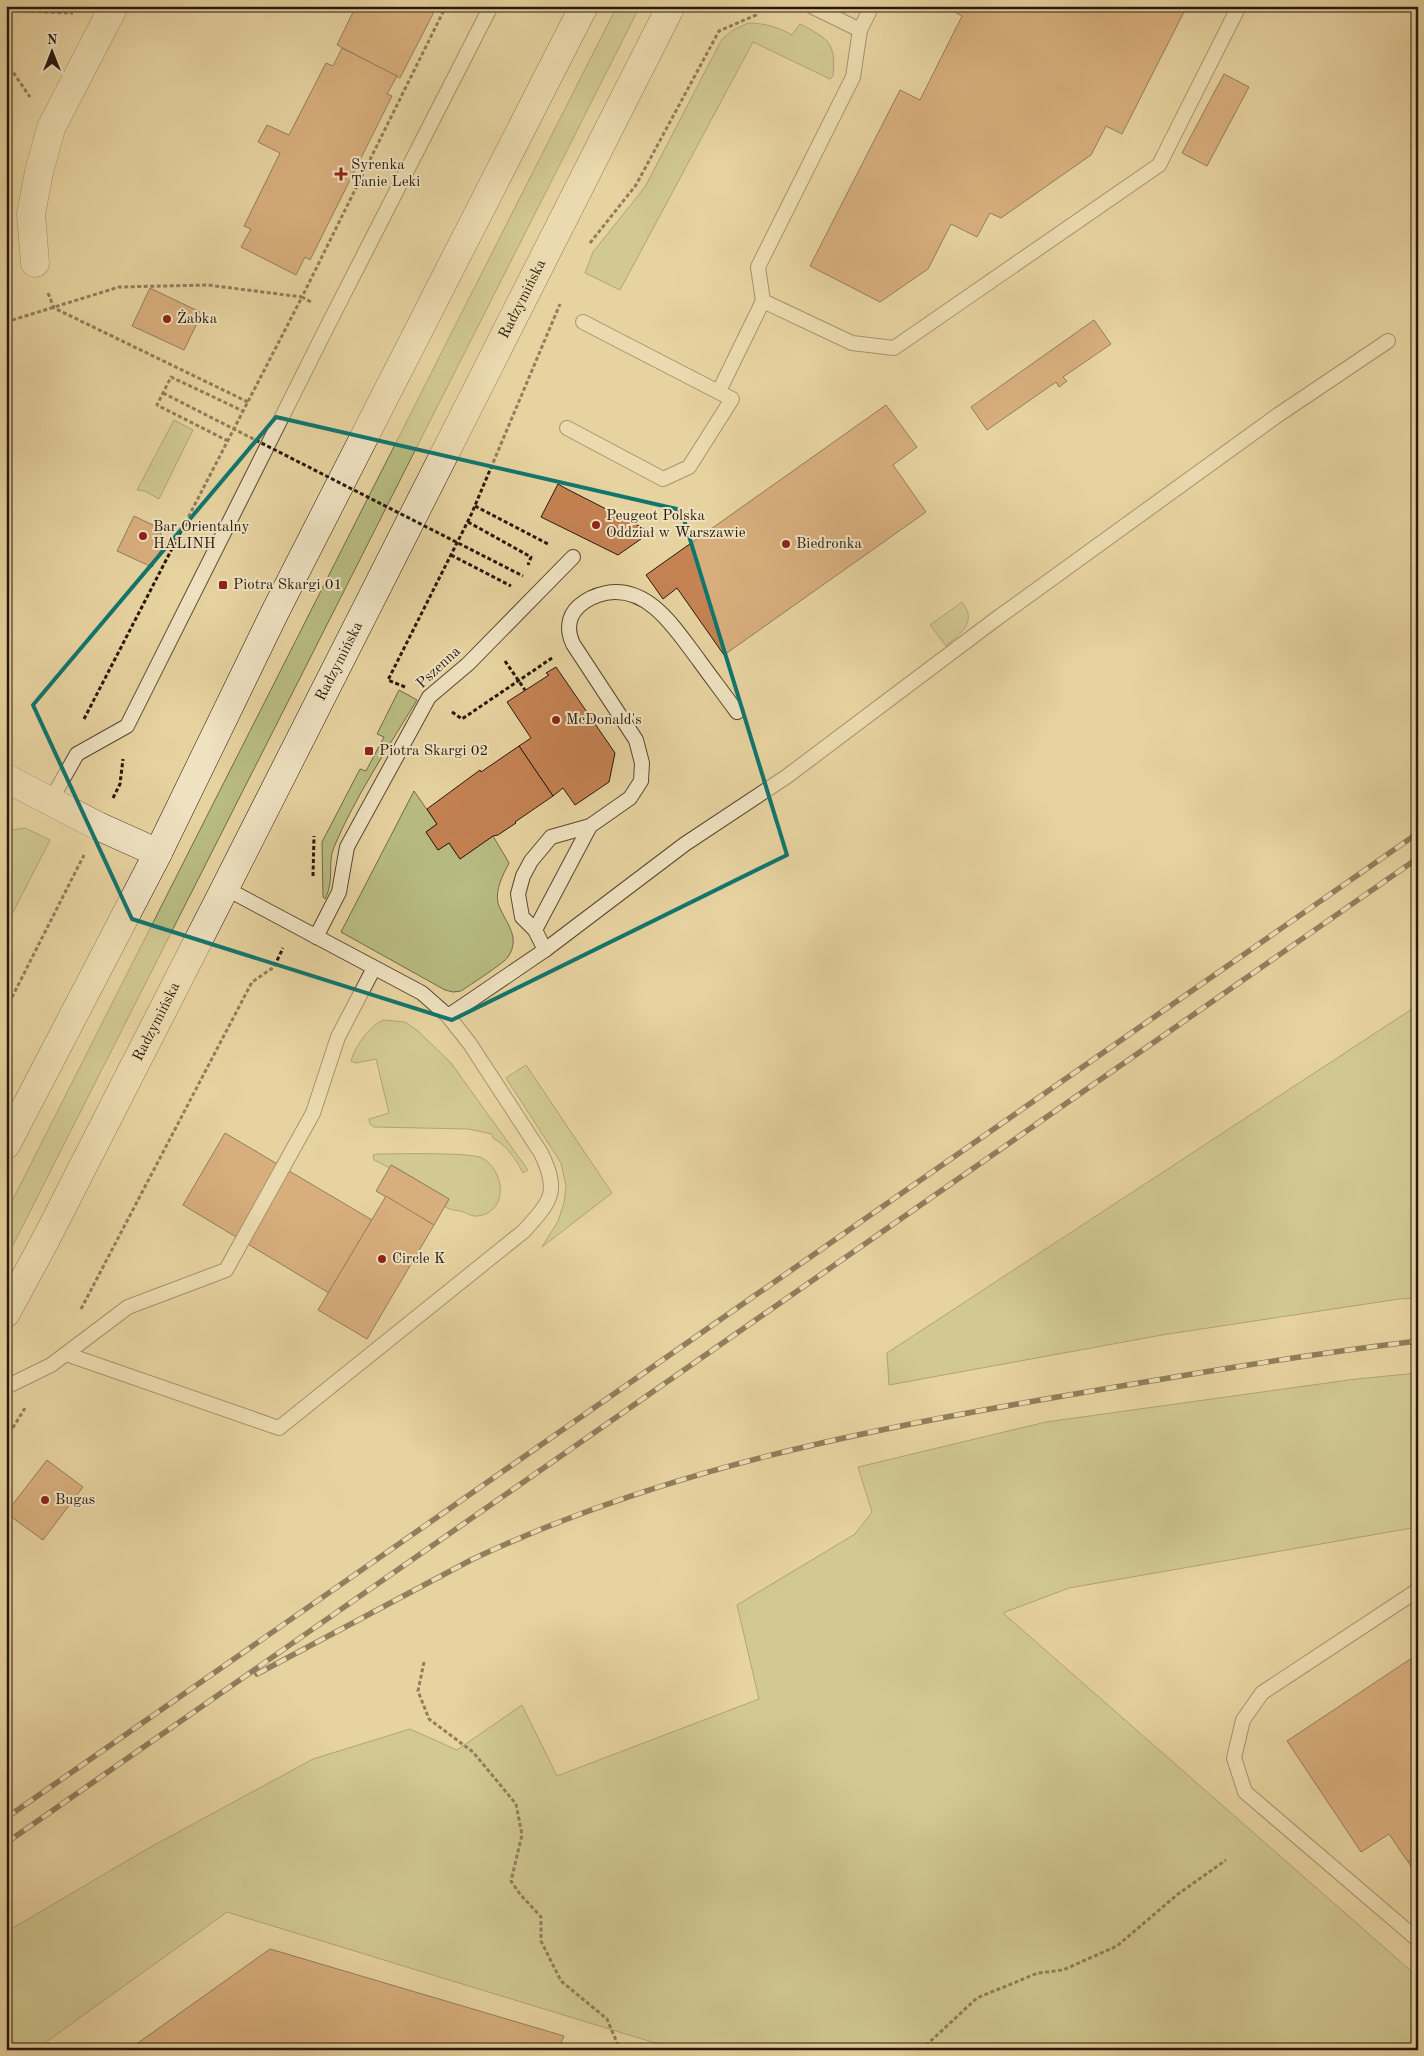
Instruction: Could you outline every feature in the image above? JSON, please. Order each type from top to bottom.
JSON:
[{"type":"main road","points":[[6,1145],[158,853],[276,610],[584,6]]},
{"type":"main road","name":"Radzymińska","points":[[6,1313],[45,1242],[671,6]]},
{"type":"main road","points":[[35,262],[31,214],[51,128],[112,9]]},
{"type":"main road","points":[[6,778],[98,826],[158,853]]},
{"type":"lane","points":[[51,800],[77,754],[127,726],[491,6]]},
{"type":"lane","points":[[811,6],[860,30]]},
{"type":"lane","points":[[719,392],[763,301],[758,267],[853,77],[860,30],[872,6]]},
{"type":"lane","points":[[763,301],[852,343],[894,348],[1159,165],[1238,6]]},
{"type":"lane","points":[[567,428],[663,479],[689,467],[732,399],[582,322]]},
{"type":"lane","points":[[448,1016],[545,950],[684,844],[786,777],[996,618],[1254,432],[1388,341]]},
{"type":"lane","name":"Pszenna","points":[[316,937],[339,892],[347,848],[420,711],[429,698],[468,664],[573,557]]},
{"type":"lane","points":[[545,950],[535,930],[522,917],[518,894],[523,876],[531,861],[551,837],[590,826],[630,798],[641,781],[642,762],[636,740],[573,644],[568,632],[571,615],[580,605],[595,596],[614,592],[635,596],[652,605],[671,624],[737,712]]},
{"type":"lane","points":[[535,930],[590,826]]},
{"type":"lane","points":[[66,1354],[280,1428],[524,1231],[541,1212],[551,1195],[550,1172],[541,1153],[475,1052],[448,1016],[422,993],[225,888]]},
{"type":"lane","points":[[6,1387],[51,1365],[128,1306],[226,1270],[313,1112],[338,1037],[374,968]]},
{"type":"lane","points":[[1418,1590],[1262,1693],[1243,1720],[1234,1758],[1245,1792],[1418,1940]]},
{"type":"path","points":[[90,746],[82,722],[302,297],[446,6]]},
{"type":"path","points":[[6,7],[19,11],[61,14],[112,9]]},
{"type":"path","points":[[6,322],[119,287],[208,285],[302,297],[334,314]]},
{"type":"path","points":[[54,308],[248,402]]},
{"type":"path","points":[[228,441],[157,405],[171,377],[243,411]]},
{"type":"path","points":[[163,393],[523,576]]},
{"type":"path","points":[[475,506],[573,557]]},
{"type":"path","points":[[468,522],[531,556],[520,582]]},
{"type":"path","points":[[451,555],[517,589]]},
{"type":"path","points":[[492,639],[525,690]]},
{"type":"path","points":[[6,1008],[120,784],[127,726]]},
{"type":"path","points":[[78,1313],[252,982],[274,967],[314,882],[314,836]]},
{"type":"path","points":[[6,1439],[51,1365]]},
{"type":"path","points":[[424,1662],[418,1691],[429,1719],[473,1752],[516,1804],[522,1835],[511,1881],[541,1917],[542,1941],[562,1981],[607,2019],[620,2050]]},
{"type":"path","points":[[921,2050],[976,1998],[1038,1973],[1063,1970],[1117,1946],[1178,1894],[1226,1860]]},
{"type":"highlighted area","points":[[276,417],[681,510],[787,855],[452,1020],[132,919],[33,705]]},
{"type":"green space","points":[[617,6],[640,6],[6,1259],[6,1213]]},
{"type":"green space","points":[[748,23],[771,26],[792,35],[800,24],[818,34],[824,38],[832,49],[833,76],[830,79],[753,42],[620,290],[585,273],[593,252],[645,187],[722,39],[733,30]]},
{"type":"green space","points":[[174,420],[193,430],[159,499],[145,491],[137,490]]},
{"type":"green space","points":[[962,602],[967,609],[968,615],[966,627],[946,646],[930,625]]},
{"type":"green space","points":[[399,690],[417,700],[373,772],[342,828],[332,853],[330,885],[325,899],[323,897],[322,842],[360,769],[366,771],[384,737],[377,734]]},
{"type":"green space","points":[[414,791],[437,824],[426,832],[438,850],[449,843],[460,859],[493,836],[509,863],[500,882],[497,898],[511,929],[513,936],[512,949],[508,957],[500,964],[461,991],[445,990],[341,932]]},
{"type":"green space","points":[[25,828],[50,840],[6,926],[6,831]]},
{"type":"green space","points":[[1418,1005],[1418,1298],[1399,1299],[1162,1335],[889,1385],[887,1353]]},
{"type":"green space","points":[[384,1020],[405,1022],[418,1031],[451,1063],[528,1170],[523,1173],[510,1153],[493,1138],[492,1134],[468,1129],[374,1127],[370,1124],[369,1119],[389,1113],[376,1059],[356,1063],[351,1061],[364,1037],[373,1026]]},
{"type":"green space","points":[[526,1065],[612,1193],[542,1247],[558,1221],[564,1203],[566,1186],[561,1163],[506,1078]]},
{"type":"green space","points":[[448,1154],[482,1158],[490,1164],[499,1181],[499,1199],[495,1207],[488,1213],[478,1216],[449,1209],[445,1207],[449,1199],[392,1165],[390,1168],[374,1160],[373,1155]]},
{"type":"green space","points":[[1418,1373],[1418,1527],[1069,1588],[1003,1613],[1418,1977],[1418,2050],[678,2050],[227,1912],[35,2050],[6,2050],[6,1932],[147,1849],[313,1759],[410,1729],[457,1750],[522,1705],[557,1776],[759,1699],[737,1605],[855,1534],[872,1512],[858,1467],[1046,1422],[1356,1379]]},
{"type":"building","points":[[356,6],[437,6],[400,78],[337,45]]},
{"type":"building","points":[[943,6],[1187,6],[1122,134],[1106,126],[1091,155],[1001,218],[990,213],[977,237],[951,224],[928,269],[880,302],[810,266],[900,90],[920,100],[962,16]]},
{"type":"building","points":[[342,48],[397,76],[387,94],[392,96],[310,260],[305,257],[296,275],[241,247],[251,229],[244,226],[280,153],[258,142],[267,125],[289,135],[326,63],[333,66]]},
{"type":"building","points":[[1224,74],[1249,87],[1207,166],[1182,153]]},
{"type":"building","points":[[6,239],[13,242],[6,254]]},
{"type":"building","name":"Żabka","points":[[150,288],[202,313],[184,350],[132,326]]},
{"type":"building","points":[[1094,320],[1111,344],[1063,377],[1067,381],[1059,387],[1056,382],[987,430],[971,407]]},
{"type":"building","name":"Biedronka","points":[[886,405],[917,447],[893,465],[926,512],[724,655],[677,588],[663,599],[646,575]]},
{"type":"building","name":"Peugeot Polska Oddział w Warszawie","points":[[558,484],[651,532],[618,555],[541,517]]},
{"type":"building","name":"Bar Orientalny HALINH","points":[[134,516],[159,528],[164,543],[152,567],[117,551]]},
{"type":"building","name":"McDonald's","points":[[556,667],[615,753],[609,782],[575,805],[563,788],[553,796],[519,746],[531,738],[507,702],[549,675],[546,673]]},
{"type":"building","points":[[519,746],[553,796],[516,823],[498,835],[493,836],[460,859],[449,843],[438,850],[426,832],[437,824],[427,809],[480,770],[481,772]]},
{"type":"building","points":[[225,1133],[372,1220],[329,1293],[183,1205]]},
{"type":"building","points":[[391,1165],[449,1199],[434,1225],[376,1191]]},
{"type":"building","name":"Circle K","points":[[386,1196],[434,1225],[367,1339],[318,1310]]},
{"type":"building","name":"Bugas","points":[[47,1460],[83,1487],[43,1540],[6,1513]]},
{"type":"building","points":[[1418,1654],[1418,1855],[1408,1862],[1389,1834],[1361,1852],[1287,1741]]},
{"type":"building","points":[[1418,1855],[1418,1877],[1408,1862]]},
{"type":"building","points":[[270,1949],[564,2036],[558,2050],[128,2050]]},
{"type":"railway","points":[[6,1818],[1418,833]]},
{"type":"railway","points":[[6,1843],[1418,858]]},
{"type":"railway","points":[[257,1674],[471,1560],[543,1529],[616,1501],[689,1477],[839,1439],[992,1408],[1243,1366],[1418,1341]]},
{"type":"place","name":"Syrenka Tanie Leki","points":[[341,174]]},
{"type":"place","name":"Żabka","points":[[167,319]]},
{"type":"place","name":"Peugeot Polska Oddział w Warszawie","points":[[596,525]]},
{"type":"place","name":"Bar Orientalny HALINH","points":[[143,536]]},
{"type":"place","name":"Biedronka","points":[[786,544]]},
{"type":"place","name":"Piotra Skargi 01","points":[[223,585]]},
{"type":"place","name":"McDonald's","points":[[556,720]]},
{"type":"place","name":"Piotra Skargi 02","points":[[369,751]]},
{"type":"place","name":"Circle K","points":[[382,1259]]},
{"type":"place","name":"Bugas","points":[[45,1500]]}]
